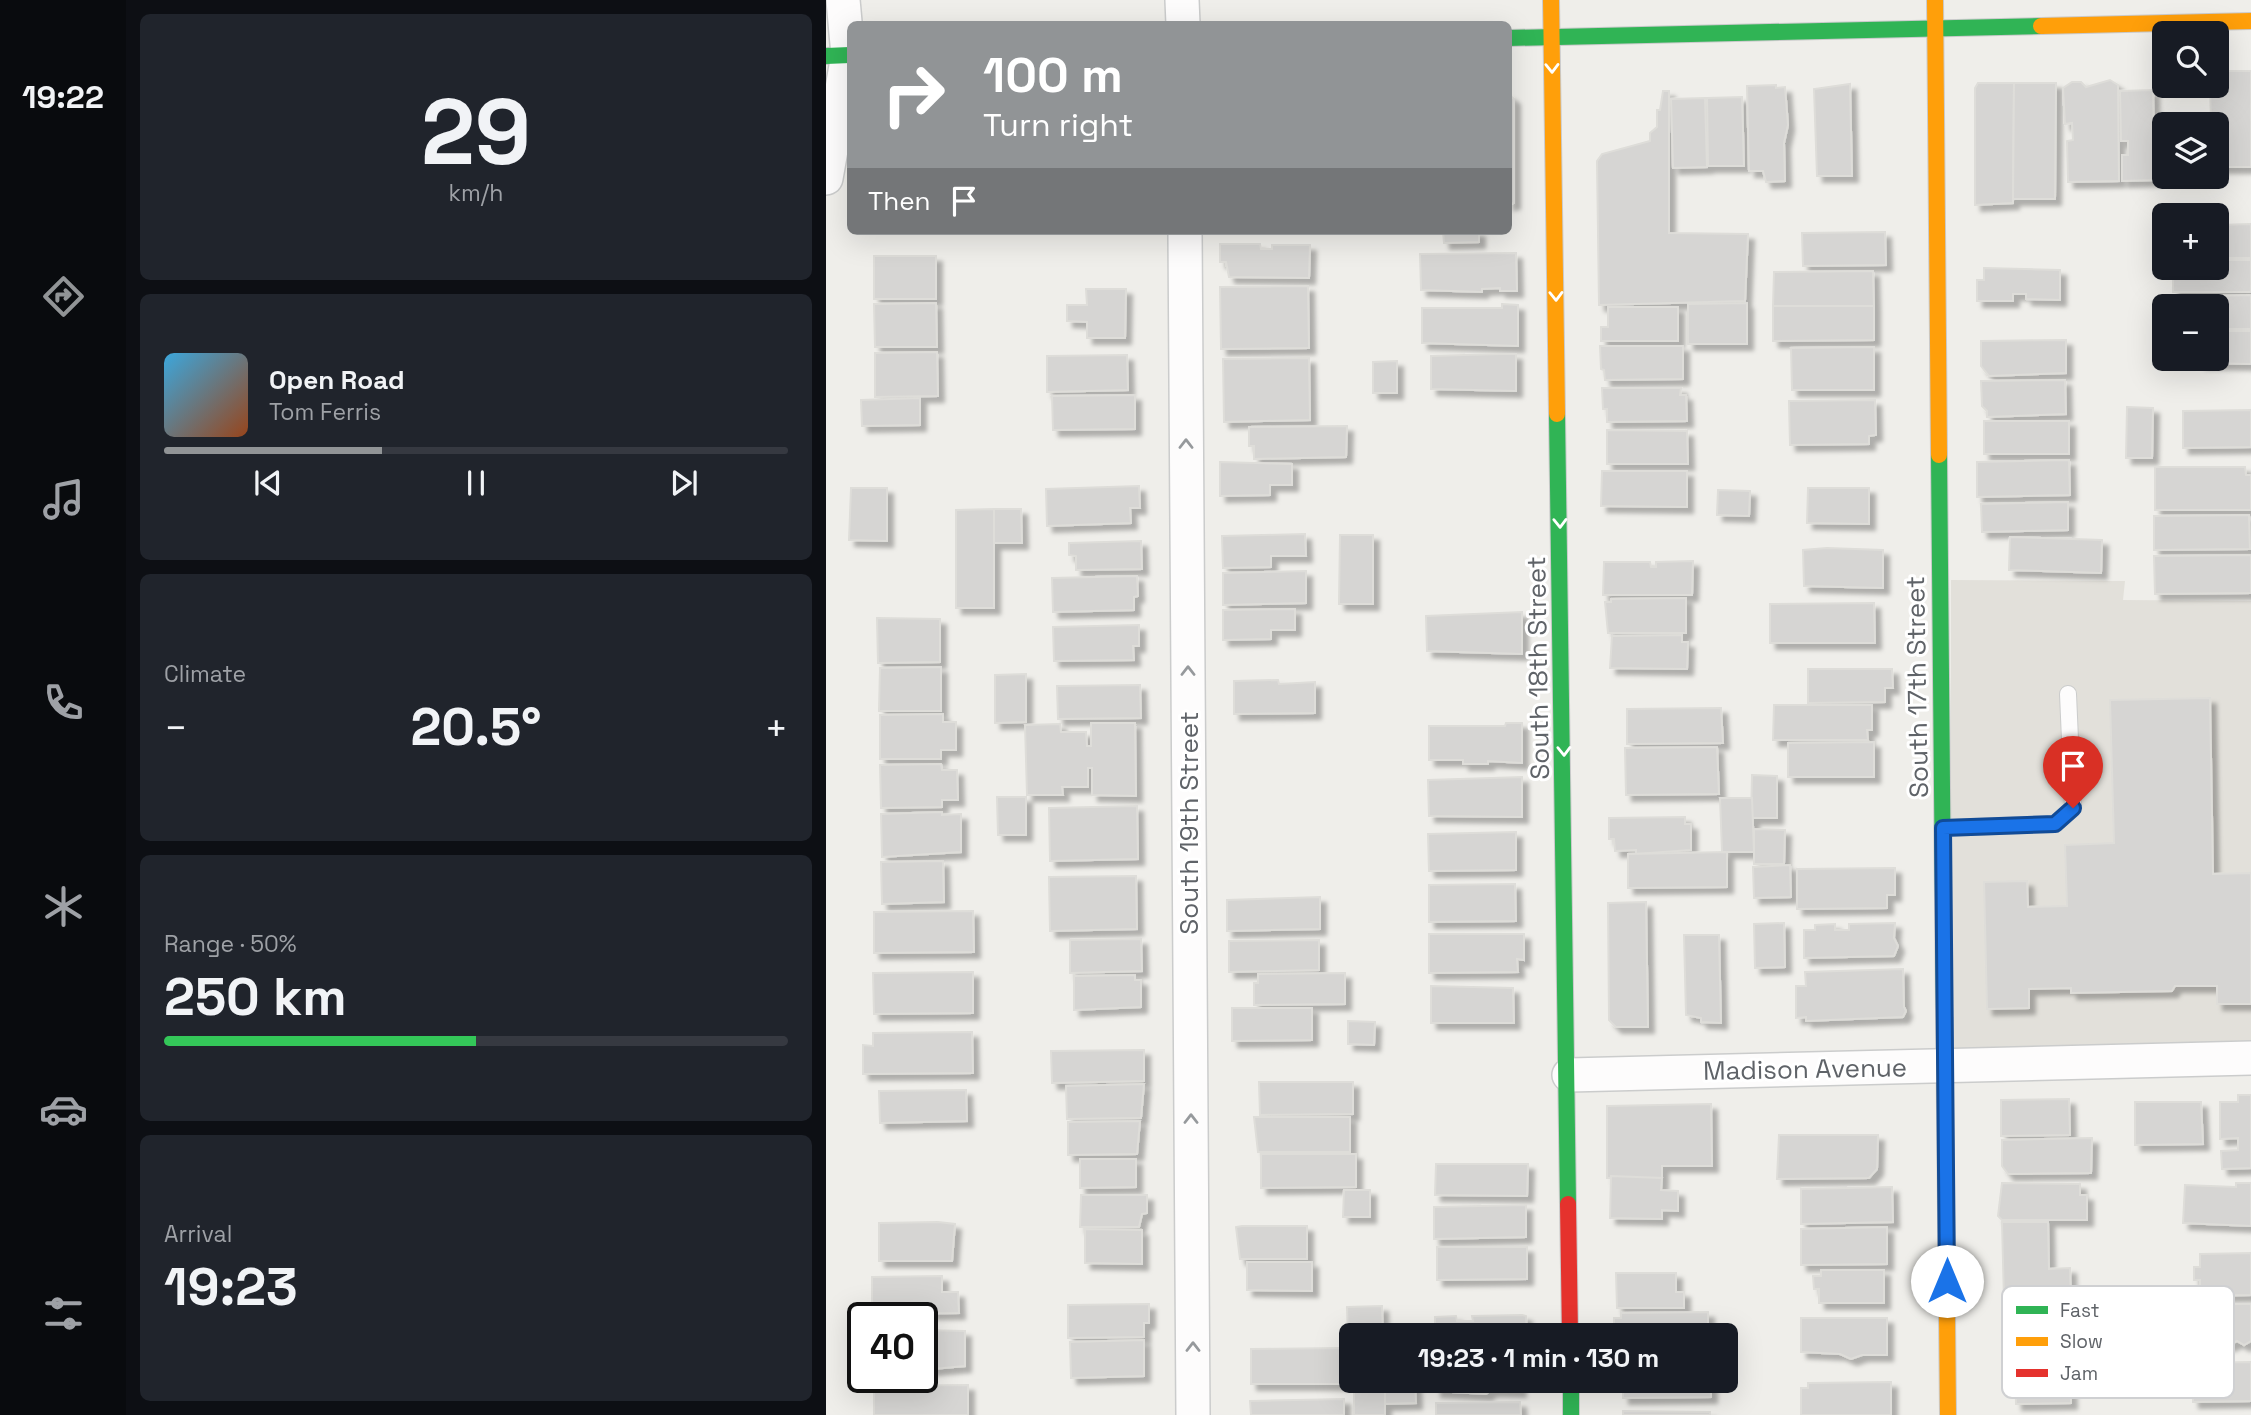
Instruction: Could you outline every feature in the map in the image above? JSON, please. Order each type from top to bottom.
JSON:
[{"type":"street","points":[[826,178],[842,56],[843,0]]},
{"type":"street","points":[[1182,0],[1183,21]]},
{"type":"street","name":"South 18th Street","points":[[1551,0],[1569,1075],[1570,1323]]},
{"type":"street","name":"South 17th Street","points":[[1934,0],[1948,1415]]},
{"type":"street","points":[[1512,38],[2251,21]]},
{"type":"street","name":"South 19th Street","points":[[1185,235],[1193,1415]]},
{"type":"street","name":"Madison Avenue","points":[[1569,1075],[2251,1058]]},
{"type":"street","points":[[1571,1393],[1571,1415]]},
{"type":"lane","points":[[1943,828],[2055,824],[2062,821],[2073,808],[2068,694]]},
{"type":"shaded area","points":[[1951,580],[2125,581],[2123,600],[2251,601],[2251,1051],[1950,1058]]},
{"type":"building","points":[[2229,71],[2251,71],[2251,167],[2229,167],[2229,112],[2211,112],[2210,98],[2229,98]]},
{"type":"building","points":[[2110,80],[2118,85],[2119,181],[2068,182],[2067,141],[2073,140],[2072,123],[2065,124],[2063,88],[2072,82],[2081,82],[2086,87]]},
{"type":"building","points":[[1978,83],[2014,83],[2013,203],[1975,205],[1975,88]]},
{"type":"building","points":[[2014,83],[2056,83],[2055,199],[2013,199]]},
{"type":"building","points":[[1850,84],[1852,176],[1817,176],[1814,89]]},
{"type":"building","points":[[1776,85],[1776,88],[1785,87],[1788,125],[1784,143],[1785,181],[1766,182],[1763,171],[1749,171],[1747,86]]},
{"type":"building","points":[[2152,90],[2152,180],[2122,181],[2122,155],[2128,155],[2128,141],[2121,141],[2120,91]]},
{"type":"building","points":[[1663,91],[1669,91],[1669,233],[1748,234],[1745,301],[1599,305],[1597,161],[1602,154],[1650,141],[1650,133],[1657,127],[1657,110],[1660,110]]},
{"type":"building","points":[[1512,97],[1514,99],[1512,203]]},
{"type":"building","points":[[1742,97],[1744,166],[1708,166],[1707,98]]},
{"type":"building","points":[[1705,98],[1707,167],[1673,168],[1671,99]]},
{"type":"building","points":[[2251,224],[2251,258],[2229,258],[2229,225]]},
{"type":"building","points":[[1885,232],[1886,265],[1803,266],[1802,233]]},
{"type":"building","points":[[1443,235],[1479,235],[1479,242],[1444,243]]},
{"type":"building","points":[[1220,244],[1260,244],[1261,249],[1272,249],[1272,245],[1310,245],[1309,278],[1229,277],[1226,262],[1220,262]]},
{"type":"building","points":[[1516,253],[1517,291],[1500,291],[1500,288],[1482,289],[1482,292],[1421,290],[1420,254]]},
{"type":"building","points":[[874,256],[936,256],[936,299],[874,299]]},
{"type":"building","points":[[2229,260],[2251,260],[2251,292],[2173,292],[2173,280],[2229,280]]},
{"type":"building","points":[[1984,268],[2060,270],[2060,300],[2026,299],[2026,294],[2013,294],[2013,301],[1977,301],[1977,280],[1984,280]]},
{"type":"building","points":[[1873,271],[1874,306],[1773,306],[1774,272]]},
{"type":"building","points":[[1308,286],[1309,348],[1221,349],[1220,287]]},
{"type":"building","points":[[1086,289],[1126,289],[1125,338],[1087,338],[1087,322],[1067,321],[1067,305],[1087,305]]},
{"type":"building","points":[[2251,295],[2251,329],[2229,329],[2229,296]]},
{"type":"building","points":[[936,303],[937,347],[875,347],[874,304]]},
{"type":"building","points":[[1747,303],[1747,344],[1688,344],[1688,304]]},
{"type":"building","points":[[1502,304],[1518,305],[1518,346],[1422,343],[1422,308],[1502,308]]},
{"type":"building","points":[[1773,306],[1874,306],[1874,340],[1773,341]]},
{"type":"building","points":[[1608,307],[1678,307],[1678,341],[1601,341],[1601,327],[1608,327]]},
{"type":"building","points":[[2229,331],[2251,331],[2251,364],[2229,364]]},
{"type":"building","points":[[2066,340],[2066,373],[1989,376],[1981,366],[1981,341]]},
{"type":"building","points":[[1600,346],[1683,346],[1683,379],[1605,380],[1604,370],[1601,369]]},
{"type":"building","points":[[1874,347],[1874,390],[1792,390],[1791,348]]},
{"type":"building","points":[[937,352],[938,396],[875,397],[875,353]]},
{"type":"building","points":[[1516,354],[1516,391],[1431,389],[1431,356]]},
{"type":"building","points":[[1127,355],[1128,390],[1047,392],[1047,356]]},
{"type":"building","points":[[1309,358],[1310,420],[1224,422],[1223,359]]},
{"type":"building","points":[[1397,361],[1397,393],[1373,393],[1373,362]]},
{"type":"building","points":[[2065,380],[2066,414],[1987,417],[1987,411],[1982,406],[1981,381]]},
{"type":"building","points":[[1602,388],[1681,388],[1680,395],[1686,395],[1687,421],[1607,422]]},
{"type":"building","points":[[1135,395],[1135,429],[1053,430],[1052,396]]},
{"type":"building","points":[[920,398],[920,425],[862,426],[861,400]]},
{"type":"building","points":[[1875,400],[1876,435],[1869,436],[1869,444],[1790,445],[1789,401]]},
{"type":"building","points":[[2127,407],[2153,408],[2152,458],[2126,458]]},
{"type":"building","points":[[2251,410],[2251,447],[2183,448],[2183,411]]},
{"type":"building","points":[[1984,421],[2069,421],[2069,454],[1984,454]]},
{"type":"building","points":[[1347,426],[1346,457],[1254,459],[1254,446],[1249,446],[1249,427]]},
{"type":"building","points":[[1607,430],[1687,431],[1688,464],[1607,464]]},
{"type":"building","points":[[2069,460],[2070,495],[1977,497],[1977,462]]},
{"type":"building","points":[[1220,462],[1292,464],[1292,485],[1270,485],[1270,495],[1220,496]]},
{"type":"building","points":[[2155,467],[2245,467],[2246,475],[2251,475],[2251,510],[2155,510]]},
{"type":"building","points":[[1602,471],[1687,471],[1687,507],[1601,506]]},
{"type":"building","points":[[1139,486],[1140,508],[1130,508],[1131,523],[1047,526],[1046,489]]},
{"type":"building","points":[[851,488],[887,488],[887,541],[849,540]]},
{"type":"building","points":[[1808,488],[1869,488],[1869,524],[1807,523]]},
{"type":"building","points":[[1718,490],[1750,491],[1749,516],[1717,515]]},
{"type":"building","points":[[2068,502],[2068,530],[1982,532],[1981,504]]},
{"type":"building","points":[[994,509],[1021,509],[1022,543],[994,543]]},
{"type":"building","points":[[994,509],[994,608],[956,608],[956,510]]},
{"type":"building","points":[[2249,515],[2250,549],[2154,550],[2154,516]]},
{"type":"building","points":[[1305,534],[1306,556],[1271,556],[1271,567],[1223,568],[1222,536]]},
{"type":"building","points":[[1340,535],[1373,535],[1373,604],[1339,604]]},
{"type":"building","points":[[2010,537],[2102,540],[2101,573],[2009,570]]},
{"type":"building","points":[[1141,541],[1142,569],[1076,570],[1076,556],[1069,555],[1069,543]]},
{"type":"building","points":[[1803,550],[1883,550],[1883,588],[1804,586]]},
{"type":"building","points":[[2251,555],[2251,593],[2155,594],[2154,556]]},
{"type":"building","points":[[1693,561],[1692,595],[1603,595],[1604,562],[1650,562],[1651,567],[1656,567],[1656,562]]},
{"type":"building","points":[[1306,571],[1306,603],[1223,605],[1223,573]]},
{"type":"building","points":[[1137,576],[1138,596],[1134,597],[1134,610],[1053,612],[1052,578]]},
{"type":"building","points":[[1686,598],[1686,633],[1608,633],[1605,602],[1611,602],[1611,599]]},
{"type":"building","points":[[1874,603],[1875,643],[1770,643],[1770,604]]},
{"type":"building","points":[[1295,609],[1295,630],[1271,630],[1271,639],[1223,640],[1223,610]]},
{"type":"building","points":[[1522,612],[1522,654],[1427,651],[1426,616]]},
{"type":"building","points":[[877,618],[940,619],[940,662],[878,663]]},
{"type":"building","points":[[1139,625],[1139,646],[1133,646],[1134,660],[1054,661],[1053,627]]},
{"type":"building","points":[[1682,635],[1682,642],[1688,642],[1687,669],[1610,668],[1612,636]]},
{"type":"building","points":[[941,667],[941,711],[879,711],[880,668]]},
{"type":"building","points":[[1808,669],[1892,669],[1893,688],[1885,688],[1885,702],[1808,703]]},
{"type":"building","points":[[1026,674],[1026,722],[995,723],[995,675]]},
{"type":"building","points":[[1278,680],[1279,684],[1315,682],[1315,713],[1234,714],[1234,681]]},
{"type":"building","points":[[1140,685],[1141,718],[1058,719],[1057,686]]},
{"type":"building","points":[[2210,698],[2213,874],[2251,873],[2251,1004],[2217,1004],[2217,986],[2175,986],[2172,991],[2071,993],[2071,988],[2029,989],[2029,1008],[1987,1009],[1984,882],[2027,881],[2028,907],[2067,906],[2065,845],[2114,843],[2110,700]]},
{"type":"building","points":[[1774,705],[1872,705],[1872,730],[1867,730],[1868,740],[1773,740]]},
{"type":"building","points":[[1721,708],[1723,743],[1627,744],[1627,709]]},
{"type":"building","points":[[943,714],[943,722],[956,722],[956,750],[941,750],[941,759],[880,759],[880,715]]},
{"type":"building","points":[[1091,723],[1135,723],[1136,796],[1092,795],[1092,768],[1088,768],[1088,787],[1062,787],[1063,795],[1027,795],[1025,725],[1060,724],[1061,732],[1086,732],[1087,746],[1091,746]]},
{"type":"building","points":[[1506,723],[1522,723],[1522,763],[1488,761],[1488,764],[1463,764],[1463,760],[1429,760],[1429,726],[1505,726]]},
{"type":"building","points":[[1874,742],[1874,777],[1788,777],[1788,743]]},
{"type":"building","points":[[1717,747],[1719,794],[1626,795],[1625,748]]},
{"type":"building","points":[[941,764],[942,770],[957,770],[958,800],[942,800],[942,807],[881,808],[880,765]]},
{"type":"building","points":[[1752,775],[1777,776],[1777,818],[1751,818]]},
{"type":"building","points":[[1522,777],[1522,817],[1429,816],[1428,780]]},
{"type":"building","points":[[997,797],[1026,797],[1026,835],[998,835]]},
{"type":"building","points":[[1720,798],[1752,798],[1754,852],[1722,852]]},
{"type":"building","points":[[1137,806],[1138,859],[1050,861],[1049,808]]},
{"type":"building","points":[[942,812],[942,815],[961,814],[961,852],[882,857],[881,814]]},
{"type":"building","points":[[1685,817],[1685,824],[1691,824],[1691,850],[1636,854],[1636,850],[1615,851],[1614,839],[1609,839],[1609,818]]},
{"type":"building","points":[[1754,829],[1785,830],[1784,864],[1754,864]]},
{"type":"building","points":[[1516,832],[1516,870],[1429,871],[1428,834]]},
{"type":"building","points":[[1727,852],[1727,887],[1628,888],[1628,854]]},
{"type":"building","points":[[943,861],[944,902],[882,904],[881,862]]},
{"type":"building","points":[[1790,865],[1791,897],[1754,898],[1753,867]]},
{"type":"building","points":[[1895,868],[1895,895],[1887,895],[1887,908],[1797,909],[1797,869]]},
{"type":"building","points":[[1136,876],[1137,929],[1050,931],[1049,877]]},
{"type":"building","points":[[1515,884],[1516,921],[1429,922],[1429,885]]},
{"type":"building","points":[[1320,897],[1320,929],[1227,931],[1227,900]]},
{"type":"building","points":[[1646,902],[1648,1027],[1616,1027],[1609,1020],[1608,903]]},
{"type":"building","points":[[973,911],[974,952],[874,953],[874,912]]},
{"type":"building","points":[[1784,923],[1785,967],[1755,968],[1754,924]]},
{"type":"building","points":[[1895,923],[1894,938],[1898,946],[1894,956],[1804,958],[1804,930],[1815,930],[1815,925],[1835,924],[1835,930],[1849,930],[1849,924]]},
{"type":"building","points":[[1429,934],[1524,934],[1524,960],[1517,959],[1518,972],[1429,973]]},
{"type":"building","points":[[1684,935],[1719,935],[1721,1023],[1701,1022],[1701,1018],[1686,1015]]},
{"type":"building","points":[[1141,939],[1142,971],[1070,973],[1070,940]]},
{"type":"building","points":[[1319,940],[1319,970],[1229,972],[1229,941]]},
{"type":"building","points":[[1903,969],[1906,1011],[1903,1017],[1806,1021],[1806,1017],[1796,1018],[1796,986],[1806,986],[1805,972]]},
{"type":"building","points":[[973,972],[973,1013],[874,1014],[873,973]]},
{"type":"building","points":[[1345,973],[1345,1004],[1254,1005],[1254,983],[1258,983],[1258,974]]},
{"type":"building","points":[[1135,975],[1135,980],[1141,980],[1141,1007],[1074,1010],[1074,976]]},
{"type":"building","points":[[1431,986],[1513,988],[1514,1023],[1431,1023]]},
{"type":"building","points":[[1232,1008],[1312,1008],[1312,1040],[1232,1041]]},
{"type":"building","points":[[1348,1021],[1375,1022],[1374,1045],[1348,1044]]},
{"type":"building","points":[[972,1032],[973,1073],[863,1074],[863,1045],[873,1046],[873,1033]]},
{"type":"building","points":[[1144,1050],[1144,1081],[1052,1083],[1051,1051]]},
{"type":"building","points":[[1259,1082],[1353,1082],[1353,1114],[1260,1115]]},
{"type":"building","points":[[1144,1084],[1141,1118],[1067,1119],[1066,1086]]},
{"type":"building","points":[[966,1090],[967,1121],[880,1123],[879,1091]]},
{"type":"building","points":[[2238,1095],[2251,1095],[2251,1168],[2222,1169],[2221,1151],[2238,1150],[2238,1138],[2220,1139],[2220,1102],[2238,1102]]},
{"type":"building","points":[[2069,1099],[2070,1135],[2001,1136],[2001,1100]]},
{"type":"building","points":[[2135,1102],[2201,1102],[2203,1144],[2135,1145]]},
{"type":"building","points":[[1711,1104],[1712,1166],[1662,1166],[1662,1178],[1607,1178],[1607,1106]]},
{"type":"building","points":[[1254,1117],[1350,1117],[1350,1152],[1258,1152]]},
{"type":"building","points":[[1140,1121],[1137,1154],[1068,1155],[1068,1122]]},
{"type":"building","points":[[1779,1135],[1878,1135],[1877,1169],[1869,1178],[1777,1179]]},
{"type":"building","points":[[2092,1138],[2091,1173],[2008,1174],[2002,1166],[2002,1140]]},
{"type":"building","points":[[1261,1154],[1356,1154],[1356,1187],[1261,1188]]},
{"type":"building","points":[[1080,1159],[1136,1159],[1136,1187],[1080,1188]]},
{"type":"building","points":[[1436,1164],[1528,1164],[1527,1196],[1435,1195]]},
{"type":"building","points":[[1611,1176],[1662,1178],[1661,1190],[1678,1191],[1678,1211],[1662,1210],[1662,1219],[1610,1218]]},
{"type":"building","points":[[2002,1183],[2080,1184],[2080,1195],[2087,1195],[2087,1220],[2002,1220],[1998,1216]]},
{"type":"building","points":[[2236,1183],[2251,1183],[2251,1226],[2183,1223],[2185,1185],[2236,1187]]},
{"type":"building","points":[[1892,1187],[1893,1222],[1801,1224],[1801,1189]]},
{"type":"building","points":[[1344,1190],[1370,1190],[1370,1217],[1343,1217]]},
{"type":"building","points":[[1081,1195],[1147,1195],[1147,1213],[1142,1214],[1139,1227],[1080,1227]]},
{"type":"building","points":[[1526,1205],[1526,1237],[1434,1239],[1434,1207]]},
{"type":"building","points":[[2002,1222],[2048,1222],[2049,1269],[2070,1268],[2071,1286],[2004,1286]]},
{"type":"building","points":[[879,1223],[955,1224],[952,1261],[879,1261]]},
{"type":"building","points":[[1307,1226],[1307,1259],[1240,1259],[1236,1227]]},
{"type":"building","points":[[1887,1227],[1887,1264],[1801,1265],[1801,1229]]},
{"type":"building","points":[[1085,1229],[1142,1230],[1142,1264],[1085,1263]]},
{"type":"building","points":[[1437,1247],[1527,1247],[1527,1279],[1437,1280]]},
{"type":"building","points":[[2251,1253],[2251,1295],[2234,1295],[2234,1286],[2200,1286],[2200,1280],[2194,1280],[2194,1267],[2200,1267],[2200,1254]]},
{"type":"building","points":[[1247,1262],[1312,1262],[1312,1291],[1247,1290]]},
{"type":"building","points":[[1821,1270],[1884,1270],[1884,1303],[1819,1303],[1819,1289],[1814,1289],[1813,1276],[1821,1276]]},
{"type":"building","points":[[1616,1273],[1676,1273],[1676,1292],[1684,1292],[1684,1308],[1617,1308]]},
{"type":"building","points":[[942,1276],[942,1292],[958,1292],[959,1313],[938,1313],[938,1302],[872,1302],[872,1277]]},
{"type":"building","points":[[1149,1304],[1149,1323],[1144,1323],[1144,1337],[1068,1338],[1068,1305]]},
{"type":"building","points":[[2234,1304],[2251,1304],[2251,1341],[2244,1345],[2237,1341],[2234,1342]]},
{"type":"building","points":[[1382,1306],[1383,1323],[1348,1323],[1347,1307]]},
{"type":"building","points":[[1708,1312],[1708,1323],[1614,1323],[1614,1318],[1621,1318],[1621,1313]]},
{"type":"building","points":[[1522,1315],[1526,1316],[1526,1323],[1435,1323],[1435,1317],[1456,1316],[1457,1321],[1473,1321],[1472,1316]]},
{"type":"building","points":[[1801,1318],[1887,1318],[1887,1355],[1862,1355],[1851,1359],[1840,1354],[1801,1352]]},
{"type":"building","points":[[938,1330],[965,1331],[965,1366],[938,1369]]},
{"type":"building","points":[[1144,1340],[1144,1376],[1071,1378],[1070,1342]]},
{"type":"building","points":[[1339,1348],[1339,1384],[1251,1384],[1251,1349]]},
{"type":"building","points":[[2234,1362],[2251,1362],[2251,1401],[2193,1402],[2193,1398],[2234,1398]]},
{"type":"building","points":[[1891,1382],[1891,1415],[1801,1415],[1801,1388],[1808,1388],[1808,1383]]},
{"type":"building","points":[[938,1385],[968,1385],[968,1415],[874,1415],[874,1393],[938,1393]]},
{"type":"building","points":[[1354,1393],[1385,1393],[1385,1415],[1354,1415]]},
{"type":"building","points":[[1385,1393],[1416,1393],[1416,1403],[1385,1404]]},
{"type":"building","points":[[1623,1393],[1711,1393],[1711,1397],[1623,1398]]},
{"type":"building","points":[[2016,1398],[2071,1398],[2071,1403],[2016,1404]]},
{"type":"building","points":[[1344,1399],[1344,1415],[1251,1415],[1250,1401]]},
{"type":"building","points":[[1520,1402],[1521,1415],[1436,1415],[1436,1403]]},
{"type":"building","points":[[1623,1411],[1710,1412],[1710,1415],[1623,1415]]},
{"type":"traffic: fast","points":[[1512,38],[2041,26]]},
{"type":"traffic: fast","points":[[826,56],[847,55]]},
{"type":"traffic: fast","points":[[1557,414],[1568,1204]]},
{"type":"traffic: fast","points":[[1939,455],[1944,1009]]},
{"type":"traffic: fast","points":[[1571,1393],[1571,1415]]},
{"type":"traffic: slow","points":[[1551,0],[1557,414]]},
{"type":"traffic: slow","points":[[1935,0],[1939,455]]},
{"type":"traffic: slow","points":[[2041,26],[2251,21]]},
{"type":"traffic: slow","points":[[1944,1009],[1948,1415]]},
{"type":"traffic: jam","points":[[1568,1204],[1570,1323]]},
{"type":"route","points":[[1947,1281],[1943,828],[2055,824],[2062,821],[2073,808]]}]
